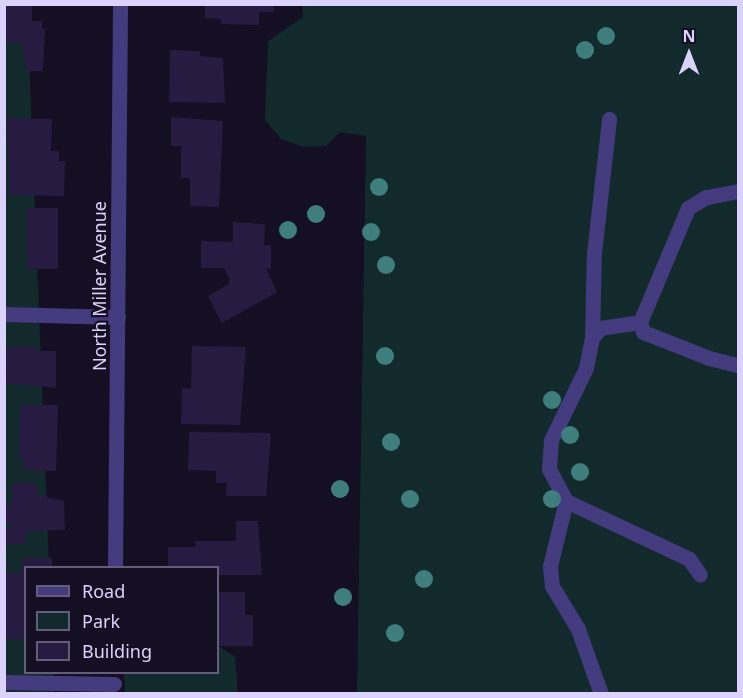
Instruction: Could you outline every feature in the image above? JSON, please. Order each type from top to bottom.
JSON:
[{"type":"street","name":"North Miller Avenue","points":[[115,566],[120,4]]},
{"type":"street","points":[[609,119],[592,273],[592,338],[586,368],[551,440],[549,469],[566,501],[689,559],[700,575]]},
{"type":"street","points":[[738,191],[706,198],[688,208],[640,322],[643,332],[709,358],[738,365]]},
{"type":"street","points":[[4,314],[118,317]]},
{"type":"street","points":[[592,338],[600,328],[640,322]]},
{"type":"street","points":[[566,501],[550,566],[552,586],[578,629],[601,693]]},
{"type":"street","points":[[4,682],[114,683]]},
{"type":"green space","points":[[4,5],[27,5],[49,566],[24,566],[24,674],[53,674],[54,693],[5,693]]},
{"type":"green space","points":[[302,5],[738,5],[738,693],[357,693],[366,136],[340,132],[326,146],[303,147],[281,139],[265,120],[268,41],[303,17]]},
{"type":"green space","points":[[219,647],[235,657],[238,693],[125,693],[124,674],[219,674]]},
{"type":"building","points":[[4,4],[32,4],[32,21],[42,21],[42,29],[45,29],[43,71],[26,71],[22,43],[4,43]]},
{"type":"building","points":[[205,4],[274,4],[274,12],[259,12],[259,25],[221,24],[221,19],[205,18]]},
{"type":"building","points":[[170,50],[200,51],[200,56],[223,58],[225,103],[169,102]]},
{"type":"building","points":[[171,117],[223,121],[219,207],[190,206],[190,178],[181,178],[181,146],[171,146]]},
{"type":"building","points":[[7,118],[52,119],[51,151],[59,151],[59,161],[65,161],[64,196],[10,195]]},
{"type":"building","points":[[27,208],[58,208],[58,269],[27,269]]},
{"type":"building","points":[[233,222],[265,224],[264,245],[271,245],[271,269],[266,268],[277,292],[222,323],[208,296],[229,284],[229,279],[224,268],[201,268],[201,241],[233,242]]},
{"type":"building","points":[[192,346],[246,347],[240,425],[181,424],[182,388],[191,389]]},
{"type":"building","points":[[4,347],[36,347],[36,351],[56,351],[56,388],[4,383]]},
{"type":"building","points":[[20,404],[58,405],[56,471],[24,470],[24,458],[19,458]]},
{"type":"building","points":[[189,432],[271,433],[266,496],[226,496],[227,483],[216,483],[216,471],[188,470]]},
{"type":"building","points":[[12,483],[37,483],[37,495],[64,501],[65,530],[25,531],[25,544],[4,545],[4,529],[13,529],[11,524],[4,524],[4,505],[12,505]]},
{"type":"building","points":[[236,521],[258,521],[262,575],[219,575],[219,566],[168,566],[168,547],[196,547],[195,541],[236,541]]},
{"type":"building","points":[[22,558],[52,558],[54,566],[24,566],[24,639],[5,639],[4,573],[22,573]]},
{"type":"building","points":[[219,592],[245,592],[245,615],[253,615],[253,646],[219,646]]}]
